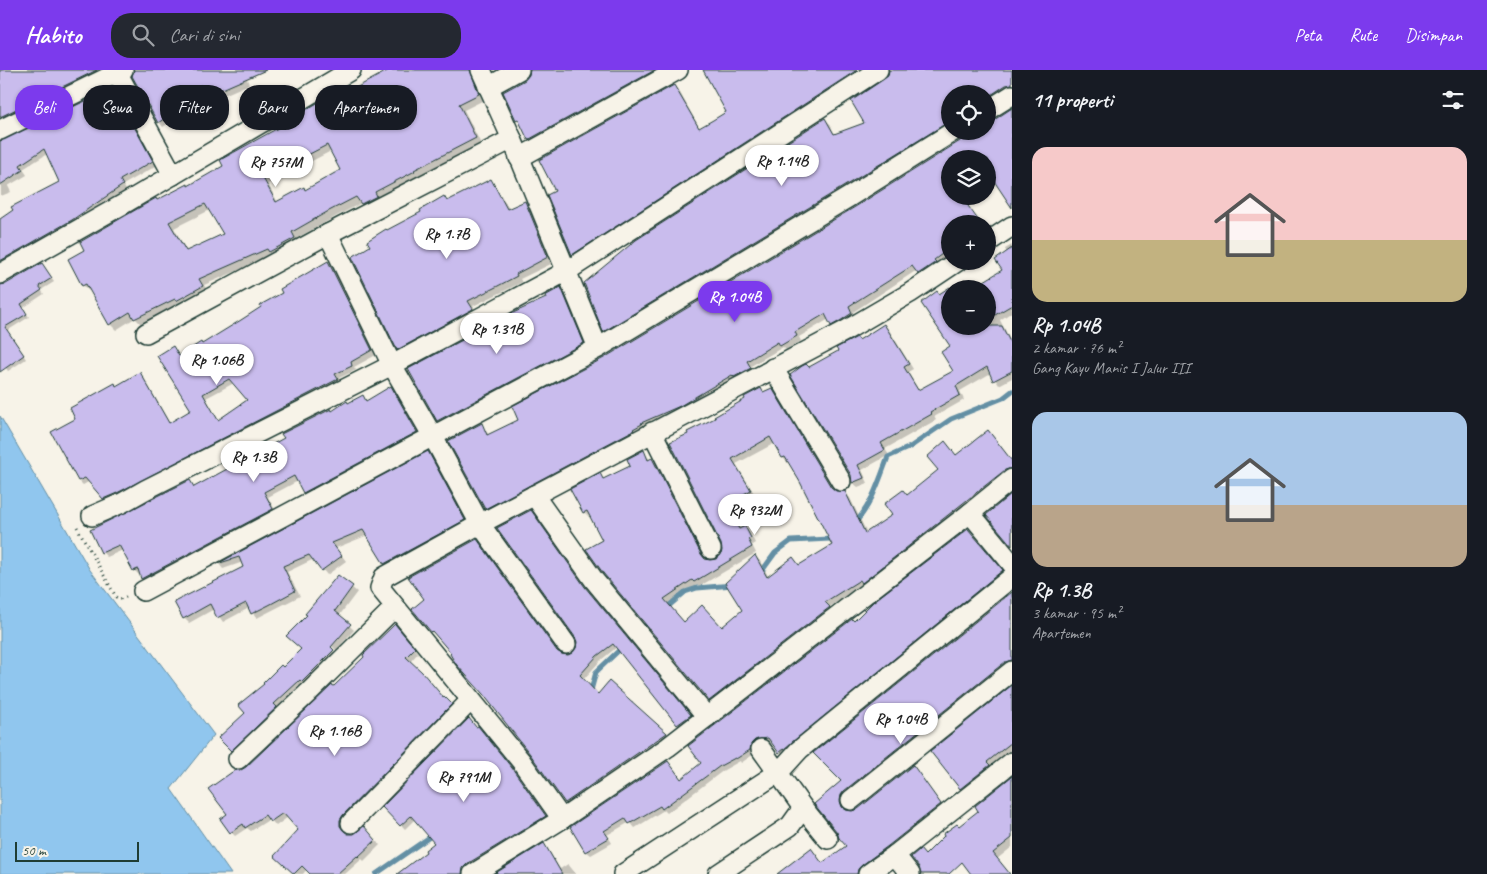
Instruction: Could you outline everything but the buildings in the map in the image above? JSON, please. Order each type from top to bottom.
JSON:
[{"type":"street","points":[[0,274],[351,70]]},
{"type":"street","points":[[481,70],[520,158],[598,348]]},
{"type":"street","points":[[488,88],[518,70]]},
{"type":"street","points":[[520,158],[678,70]]},
{"type":"street","points":[[92,516],[122,503],[144,490],[392,365],[566,271],[878,70]]},
{"type":"street","points":[[0,130],[120,71],[173,175]]},
{"type":"street","points":[[996,105],[1012,95]]},
{"type":"street","points":[[146,334],[328,234],[512,139]]},
{"type":"street","points":[[143,590],[598,348],[941,139]]},
{"type":"street","points":[[996,237],[1012,226]]},
{"type":"street","points":[[328,234],[392,365],[480,524],[566,644]]},
{"type":"street","points":[[562,819],[526,768],[380,588],[384,577],[652,432],[845,331],[910,293],[944,270]]},
{"type":"street","points":[[773,368],[840,481]]},
{"type":"street","points":[[652,432],[711,548]]},
{"type":"street","points":[[473,874],[562,819],[668,747],[1012,479]]},
{"type":"street","points":[[534,495],[594,580],[707,717]]},
{"type":"street","points":[[970,513],[1012,564]]},
{"type":"street","points":[[623,874],[778,772],[799,750],[1012,577]]},
{"type":"street","points":[[238,759],[395,607]]},
{"type":"street","points":[[851,800],[1012,671]]},
{"type":"street","points":[[351,823],[471,700]]},
{"type":"street","points":[[760,749],[828,839]]},
{"type":"street","points":[[868,874],[895,855],[1012,762]]},
{"type":"street","points":[[718,874],[790,826],[803,808]]},
{"type":"street","points":[[895,855],[910,874]]},
{"type":"path","points":[[92,516],[79,522],[77,527],[116,597],[120,599],[143,590]]},
{"type":"water","points":[[0,416],[90,570],[214,735],[171,789],[231,874],[0,874]]},
{"type":"waterway","points":[[854,524],[866,509],[888,457],[910,447],[951,419],[1003,398],[1012,391]]},
{"type":"waterway","points":[[759,575],[775,553],[791,541],[830,539],[835,537]]},
{"type":"waterway","points":[[664,610],[685,592],[697,588],[733,585]]},
{"type":"waterway","points":[[590,694],[596,672],[650,621]]},
{"type":"waterway","points":[[376,874],[434,834]]}]
